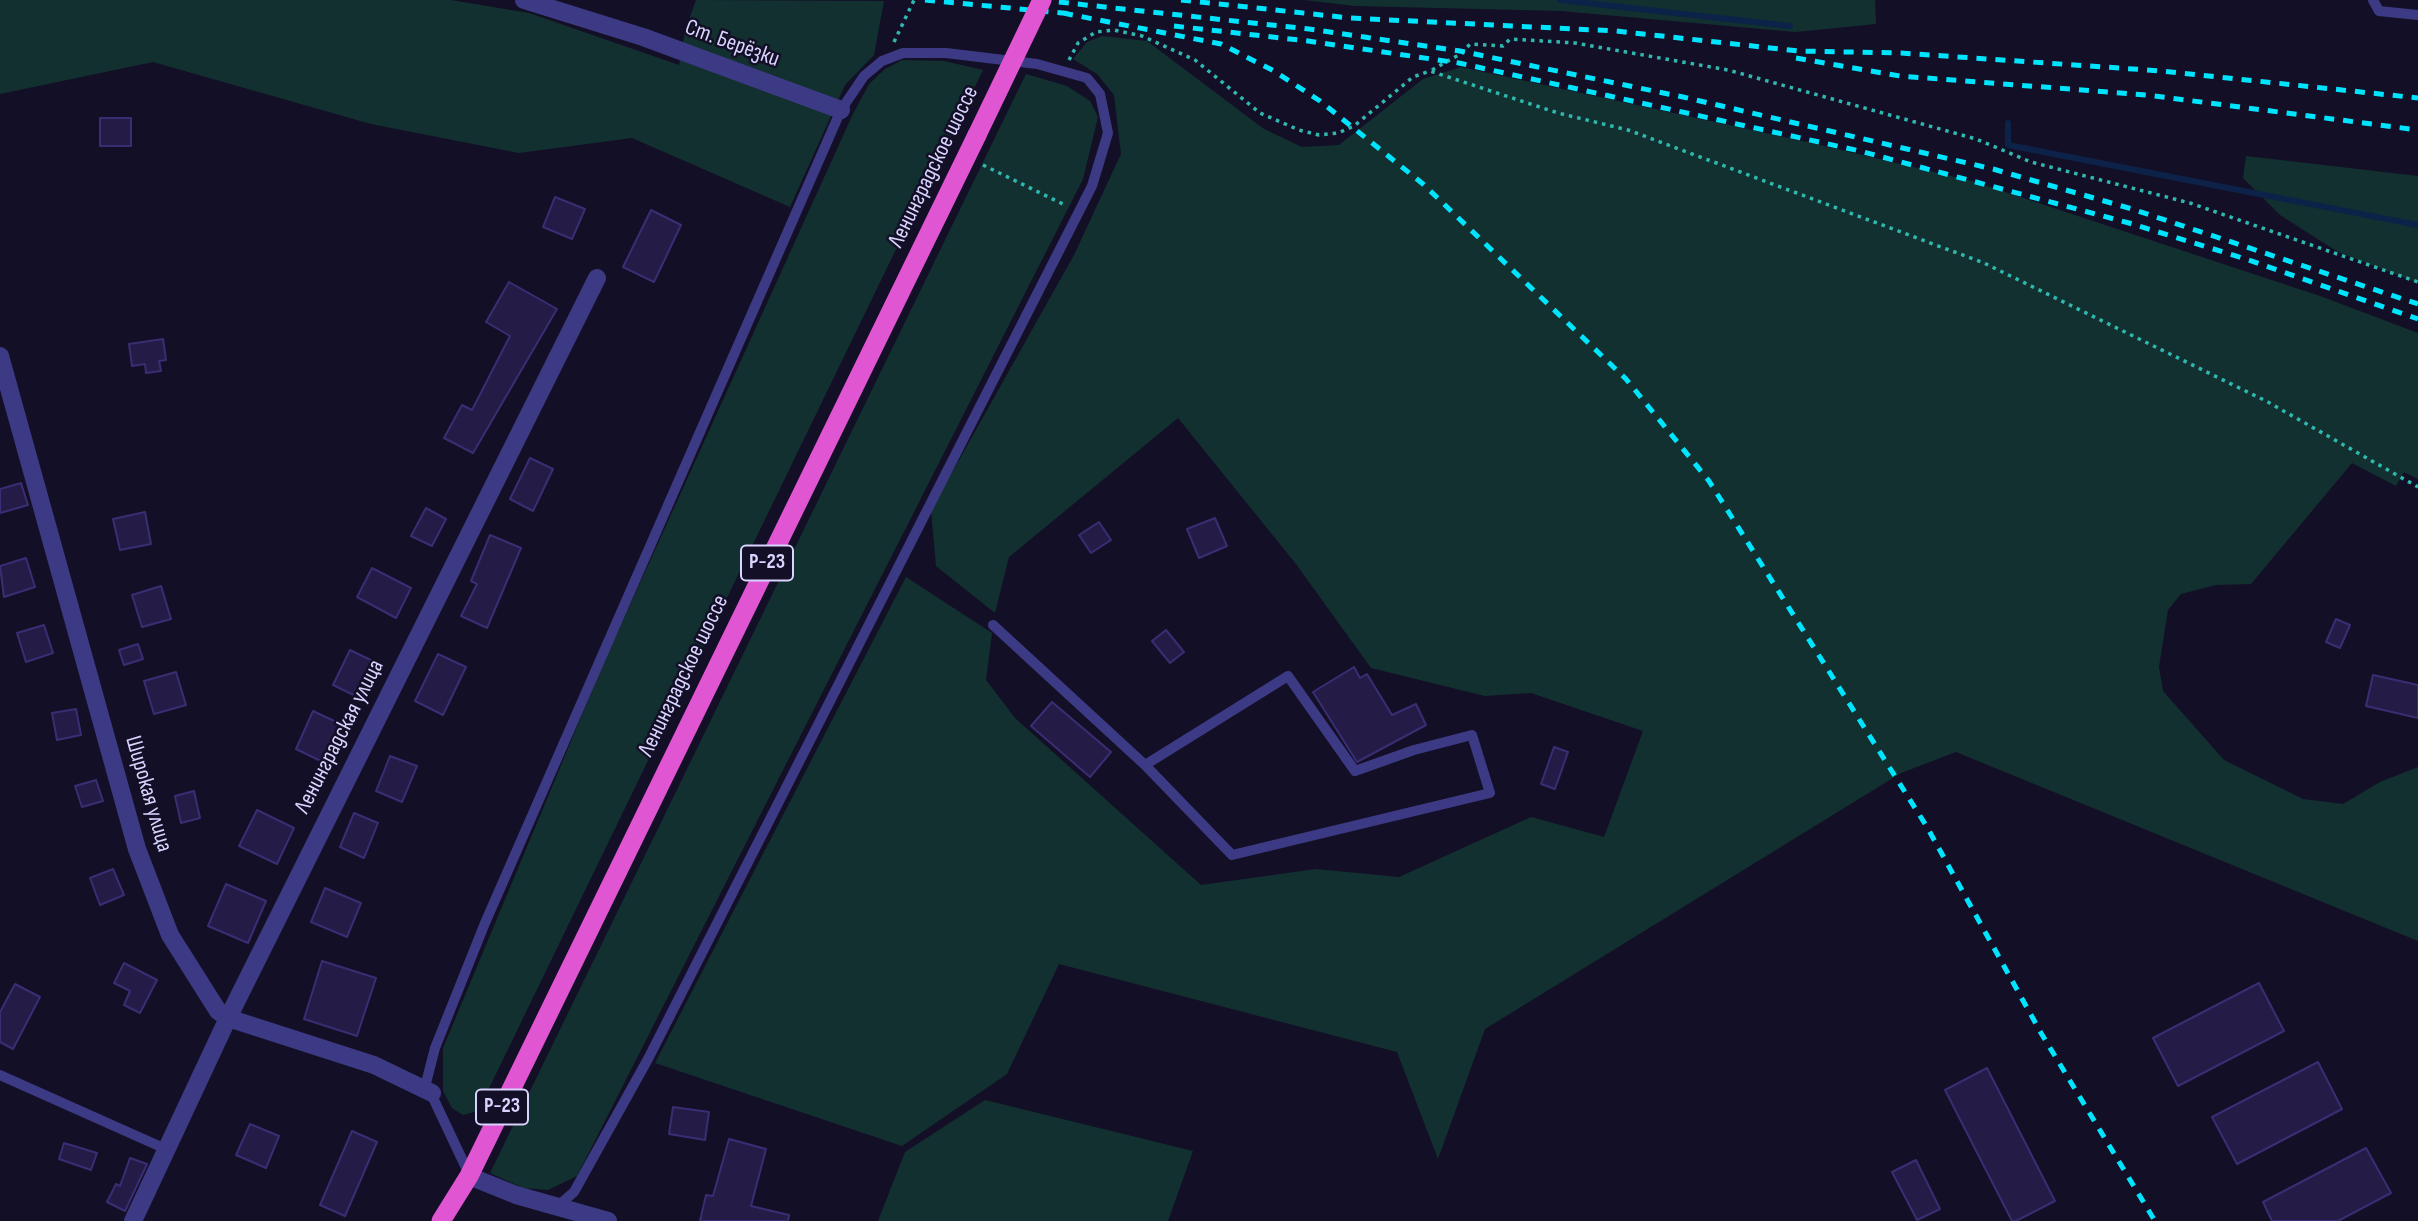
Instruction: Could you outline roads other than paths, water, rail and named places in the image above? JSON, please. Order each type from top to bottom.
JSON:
[{"type":"highway","name":"Ленинградское шоссе","points":[[441,1221],[469,1176],[1042,0]]},
{"type":"street","name":"Ст. Берёзки","points":[[524,0],[643,37],[841,110]]},
{"type":"street","name":"Ленинградская улица","points":[[133,1221],[169,1150],[228,1018],[597,278]]},
{"type":"street","name":"Широкая улица","points":[[0,356],[137,849],[170,935],[218,1012],[228,1018]]},
{"type":"street","points":[[228,1018],[374,1065],[432,1093]]},
{"type":"street","points":[[469,1176],[516,1195],[608,1221]]},
{"type":"lane","points":[[2373,0],[2379,11],[2418,15]]},
{"type":"lane","points":[[469,1176],[426,1083],[435,1048],[485,923],[841,110],[864,76],[882,61],[903,53],[946,54],[1037,64],[1087,78],[1100,94],[1108,133],[1103,157],[1079,212],[648,1059],[575,1192],[559,1205]]},
{"type":"lane","points":[[993,625],[1145,765],[1232,855],[1490,793],[1472,735],[1414,750],[1355,771],[1288,676],[1145,765]]},
{"type":"lane","points":[[0,1074],[169,1150]]},
{"type":"waterway","points":[[1560,0],[1790,26]]},
{"type":"waterway","points":[[2008,123],[2008,145],[2418,225]]},
{"type":"railway","points":[[925,0],[1073,14]]},
{"type":"railway","points":[[1040,0],[1309,29],[1460,51],[1683,97],[1993,169],[2132,209],[2418,304]]},
{"type":"railway","points":[[1181,0],[1350,18],[1616,31],[1798,51],[1901,53],[2162,71],[2418,98]]},
{"type":"railway","points":[[1063,13],[1221,44],[1274,71],[1320,101],[1423,184],[1626,379],[1709,481],[1927,827],[2041,1033],[2155,1221]]},
{"type":"railway","points":[[1174,26],[1308,41],[1459,63],[1860,151],[2129,223],[2246,259],[2418,319]]},
{"type":"railway","points":[[1796,58],[1900,76],[2147,95],[2418,130]]}]
